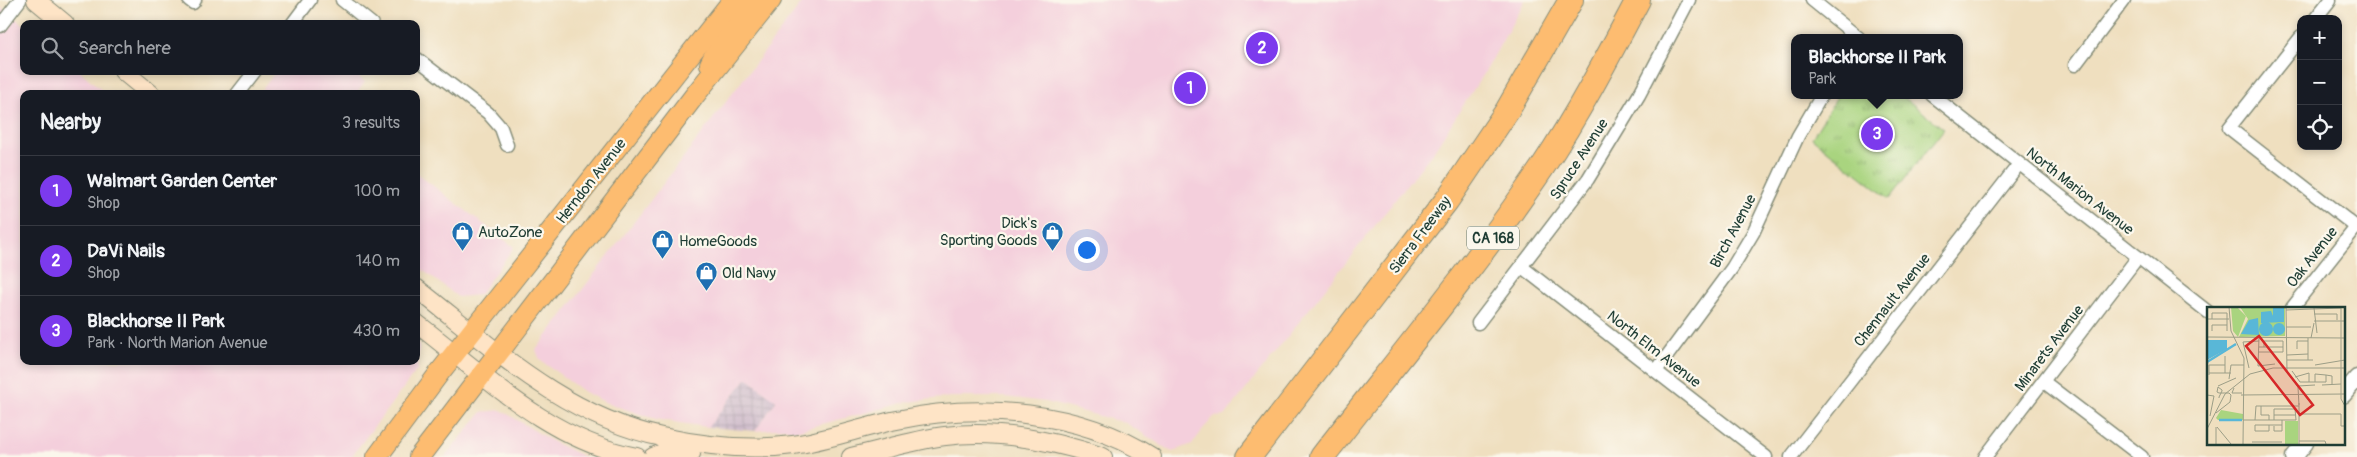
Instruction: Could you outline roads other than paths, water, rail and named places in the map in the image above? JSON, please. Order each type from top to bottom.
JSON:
[{"type":"highway","name":"Sierra Freeway","points":[[1249,457],[1447,200],[1507,111],[1571,0]]},
{"type":"highway","name":"CA 168","points":[[1322,457],[1486,248],[1543,166],[1595,80],[1638,0]]},
{"type":"main road","points":[[36,0],[60,20]]},
{"type":"main road","name":"Herndon Avenue","points":[[377,457],[733,0]]},
{"type":"main road","points":[[696,95],[723,38],[752,0]]},
{"type":"main road","name":"Herndon Avenue","points":[[419,457],[771,0]]},
{"type":"main road","points":[[128,75],[146,90]]},
{"type":"main road","points":[[420,291],[500,353],[568,402],[604,419],[645,433],[689,442],[746,448],[819,441]]},
{"type":"main road","points":[[420,326],[536,414],[565,432],[608,450],[637,457]]},
{"type":"main road","points":[[774,457],[819,441],[916,416],[975,412],[1032,416],[1062,421],[1092,429],[1137,447],[1152,457]]},
{"type":"main road","points":[[860,456],[871,440],[894,431],[1032,416]]},
{"type":"main road","points":[[860,456],[918,441],[1025,427],[1080,438],[1122,452],[1137,447]]},
{"type":"main road","points":[[973,434],[1040,440],[1103,457]]},
{"type":"main road","points":[[653,457],[662,452],[674,451],[714,457]]},
{"type":"street","points":[[0,26],[20,0]]},
{"type":"street","points":[[295,20],[310,0]]},
{"type":"street","points":[[342,0],[367,20]]},
{"type":"street","name":"Spruce Avenue","points":[[1478,323],[1588,179],[1639,95],[1688,0]]},
{"type":"street","points":[[1812,0],[1854,34]]},
{"type":"street","points":[[2074,65],[2124,0]]},
{"type":"street","points":[[2319,15],[2330,0]]},
{"type":"street","points":[[2297,42],[2229,128],[2357,227]]},
{"type":"street","points":[[420,61],[488,113],[501,128],[507,145]]},
{"type":"street","points":[[240,90],[252,75]]},
{"type":"street","name":"Birch Avenue","points":[[1656,371],[1732,268],[1753,233],[1798,136],[1820,99]]},
{"type":"street","name":"North Marion Avenue","points":[[1937,99],[2207,311]]},
{"type":"street","name":"Chennault Avenue","points":[[1791,457],[2020,164]]},
{"type":"street","name":"Oak Avenue","points":[[2293,307],[2357,227]]},
{"type":"street","name":"Minarets Avenue","points":[[1985,457],[2138,257]]},
{"type":"street","name":"North Elm Avenue","points":[[1522,267],[1766,457]]},
{"type":"street","points":[[2344,394],[2357,378]]},
{"type":"street","points":[[2044,382],[2142,457]]},
{"type":"street","points":[[2294,457],[2304,444]]},
{"type":"place","name":"DaVi Nails","points":[[1262,48]]},
{"type":"place","name":"Walmart Garden Center","points":[[1190,88]]},
{"type":"place","name":"Blackhorse II Park","points":[[1877,134]]},
{"type":"place","name":"AutoZone","points":[[462,251]]},
{"type":"place","name":"Dick's Sporting Goods","points":[[1053,251]]},
{"type":"place","name":"HomeGoods","points":[[663,260]]},
{"type":"place","name":"Old Navy","points":[[706,292]]}]
